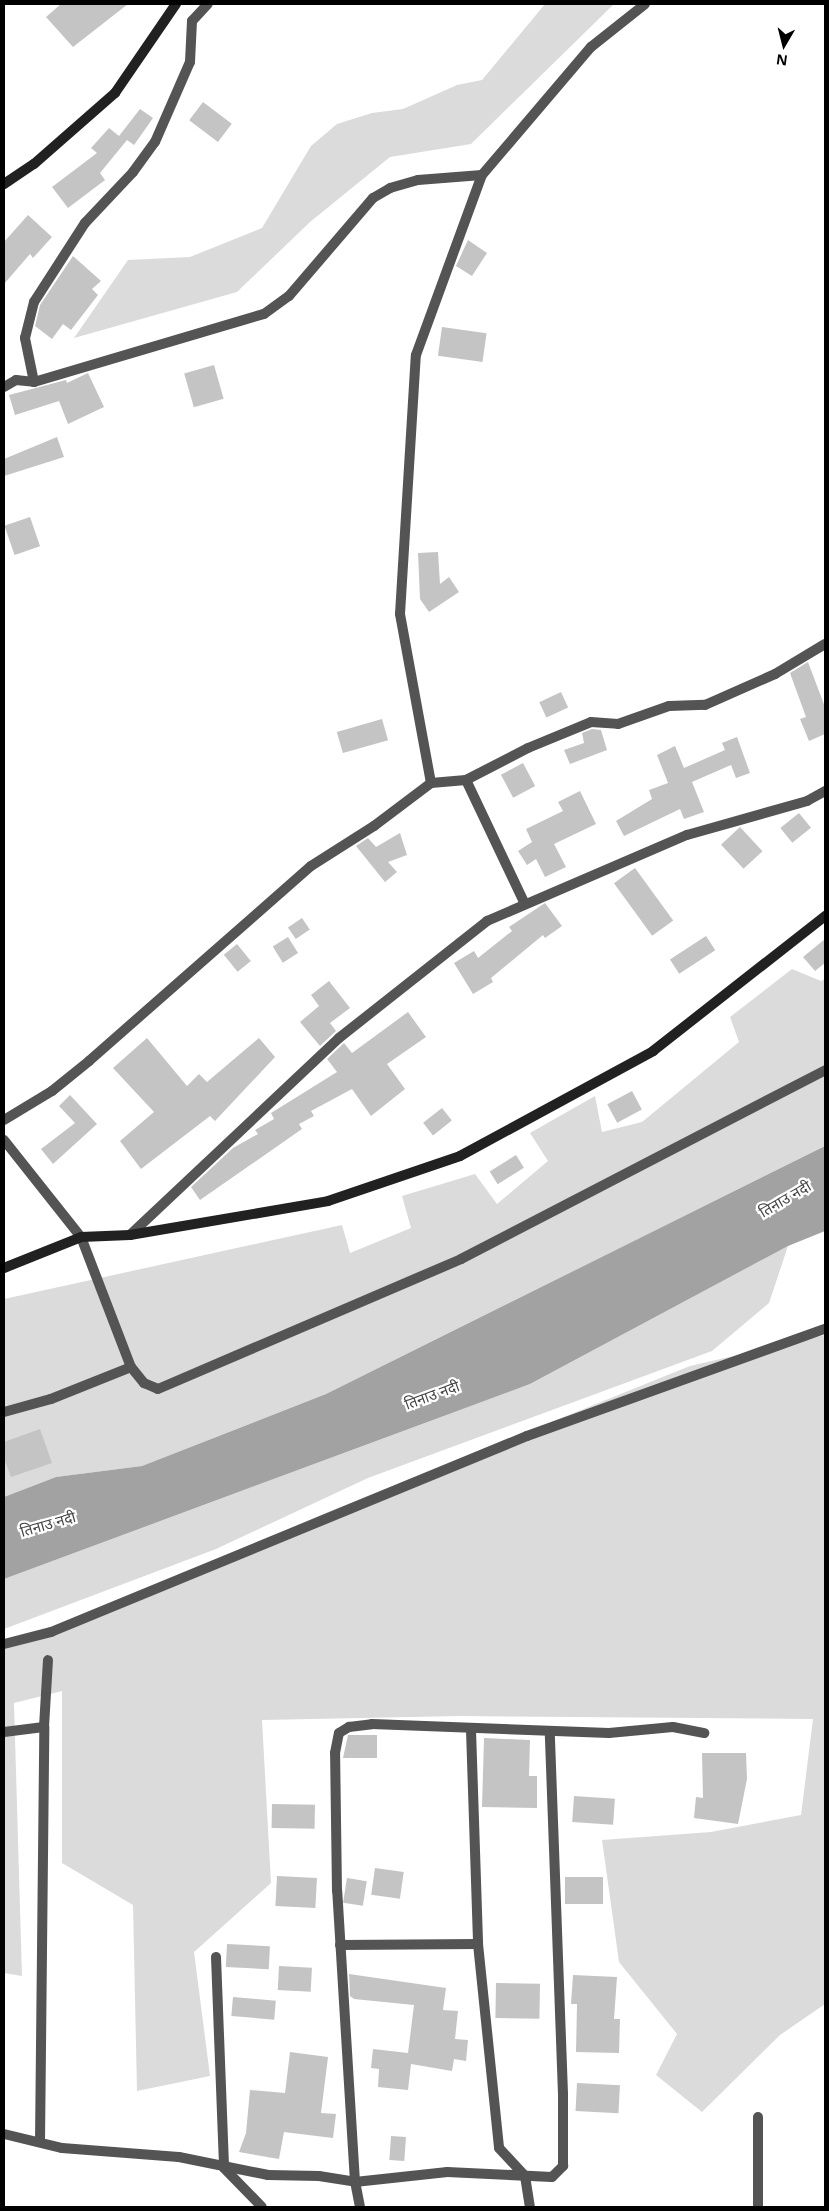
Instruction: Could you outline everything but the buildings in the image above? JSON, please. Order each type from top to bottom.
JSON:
[{"type":"street","points":[[4,184],[34,164],[115,93],[176,4]]},
{"type":"street","points":[[34,382],[25,338],[34,302],[85,223],[133,172],[155,142],[190,62],[192,21],[208,4]]},
{"type":"street","points":[[432,783],[400,614],[416,355],[482,175],[591,47],[645,4]]},
{"type":"street","points":[[4,387],[16,380],[34,382],[264,314],[289,296],[372,198],[390,188],[418,180],[482,175]]},
{"type":"street","points":[[4,1120],[52,1091],[311,866],[374,826],[432,783],[466,780],[528,748],[591,722],[618,724],[669,706],[705,705],[775,674],[825,644]]},
{"type":"street","points":[[466,780],[524,902]]},
{"type":"street","points":[[130,1235],[340,1038],[487,921],[524,902],[687,835],[807,801],[825,791]]},
{"type":"street","points":[[4,1268],[81,1237],[130,1235],[328,1201],[460,1156],[653,1051],[825,916]]},
{"type":"street","points":[[4,1140],[81,1237],[131,1367],[144,1383],[158,1389],[191,1378],[461,1259],[825,1070]]},
{"type":"street","points":[[4,1644],[51,1632],[527,1436],[825,1329]]},
{"type":"street","points":[[4,1412],[50,1399],[131,1367]]},
{"type":"street","points":[[40,2142],[44,1727],[48,1660]]},
{"type":"street","points":[[360,2207],[355,2182],[340,1945],[335,1753],[339,1733],[350,1726],[372,1724],[471,1730],[609,1734],[673,1727],[704,1733]]},
{"type":"street","points":[[4,1732],[44,1727]]},
{"type":"street","points":[[471,1730],[478,1944],[499,2148],[525,2176],[530,2207]]},
{"type":"street","points":[[4,2134],[40,2142],[128,2155],[179,2156],[224,2168],[355,2182],[447,2172],[552,2177],[563,2166],[550,1731]]},
{"type":"street","points":[[340,1945],[478,1944]]},
{"type":"street","points":[[216,1957],[224,2168],[262,2207]]},
{"type":"street","points":[[758,2117],[758,2207]]},
{"type":"shaded area","points":[[545,4],[614,4],[471,144],[390,157],[310,222],[237,292],[74,338],[128,260],[190,257],[262,228],[311,146],[337,124],[372,113],[403,109],[457,85],[482,80]]},
{"type":"shaded area","points":[[792,969],[821,981],[825,979],[825,1146],[326,1394],[142,1466],[56,1477],[4,1497],[4,1299],[342,1225],[350,1253],[411,1228],[402,1196],[475,1174],[497,1204],[548,1161],[530,1133],[595,1096],[602,1132],[642,1122],[739,1042],[730,1017]]},
{"type":"shaded area","points":[[788,1246],[769,1303],[712,1351],[368,1478],[216,1549],[4,1629],[4,1579],[530,1384]]},
{"type":"shaded area","points":[[825,1335],[825,2004],[780,2035],[702,2112],[656,2075],[677,2034],[619,1962],[602,1840],[711,1832],[801,1815],[813,1719],[460,1716],[262,1720],[271,1883],[194,1952],[210,2076],[137,2091],[133,1905],[62,1863],[62,1691],[14,1703],[22,1976],[4,1973],[4,1645],[83,1618],[328,1512],[690,1366]]},
{"type":"water","name":"तिनाउ नदी","points":[[825,1146],[825,1231],[788,1246],[530,1384],[4,1579],[4,1497],[56,1477],[142,1466],[326,1394]]}]
